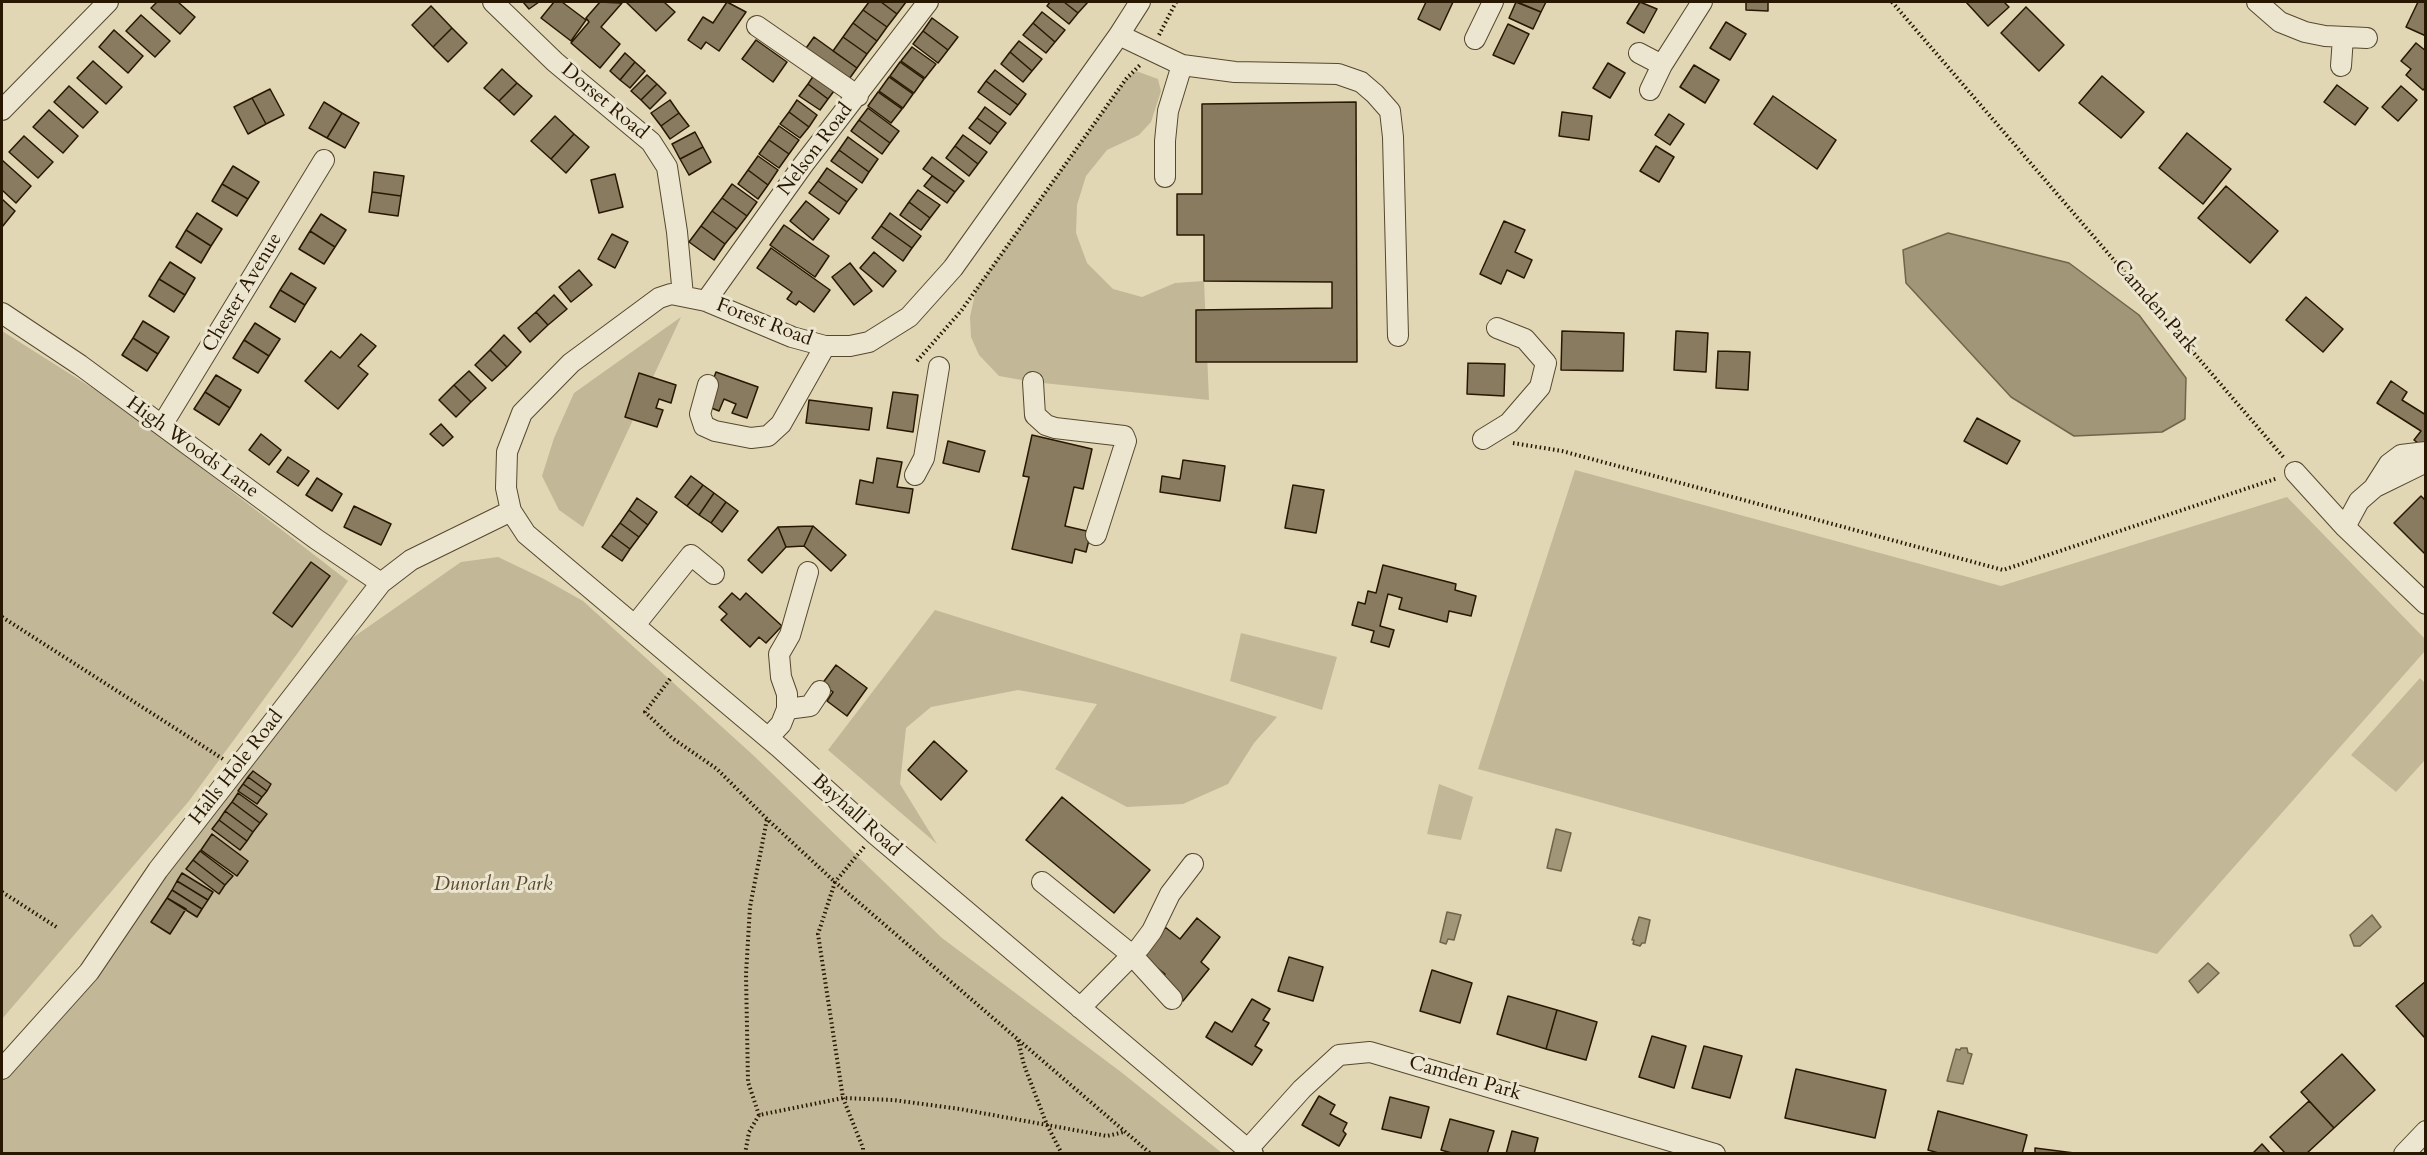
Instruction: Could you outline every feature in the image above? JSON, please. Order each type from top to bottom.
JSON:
[{"type":"street","points":[[2,110],[108,2]]},
{"type":"street","name":"Dorset Road","points":[[493,2],[555,62],[651,142],[667,167],[677,232],[682,296]]},
{"type":"street","name":"Nelson Road","points":[[706,301],[804,165],[928,2]]},
{"type":"street","name":"Forest Road","points":[[507,452],[522,413],[571,363],[659,298],[671,294],[706,301],[792,337],[825,346],[850,346],[869,342],[909,317],[930,297],[953,268],[1140,2]]},
{"type":"street","points":[[1475,39],[1492,2]]},
{"type":"street","points":[[1650,90],[1662,65],[1702,2]]},
{"type":"street","points":[[2256,2],[2280,22],[2305,32],[2325,36],[2367,38]]},
{"type":"street","points":[[758,26],[858,96]]},
{"type":"street","points":[[1119,34],[1182,65],[1235,72],[1338,74],[1361,82],[1375,94],[1390,111],[1394,137],[1398,336]]},
{"type":"street","points":[[2341,66],[2343,37]]},
{"type":"street","points":[[1639,53],[1662,65]]},
{"type":"street","points":[[1165,177],[1168,111],[1182,65]]},
{"type":"street","name":"Chester Avenue","points":[[162,425],[324,160]]},
{"type":"street","name":"High Woods Lane","points":[[2,313],[80,365],[316,539],[381,583]]},
{"type":"street","points":[[1483,439],[1509,423],[1540,387],[1546,363],[1525,339],[1497,328]]},
{"type":"street","points":[[708,385],[700,414],[704,426],[715,431],[751,438],[768,436],[781,424],[825,346]]},
{"type":"street","points":[[915,475],[924,458],[939,367]]},
{"type":"street","points":[[1033,382],[1035,415],[1046,425],[1124,436],[1126,441],[1096,535]]},
{"type":"street","name":"Bayhall Road","points":[[507,452],[506,488],[511,511],[526,534],[768,738],[874,834],[1251,1151]]},
{"type":"street","points":[[2345,527],[2359,501],[2374,487],[2389,464],[2401,455],[2426,452]]},
{"type":"street","points":[[2374,487],[2426,462]]},
{"type":"street","points":[[2295,472],[2345,527],[2426,604]]},
{"type":"street","name":"Halls Hole Road","points":[[3,1064],[89,972],[158,870],[381,583],[411,560],[511,511]]},
{"type":"street","points":[[635,625],[691,555],[714,574]]},
{"type":"street","points":[[768,738],[781,724],[787,709],[787,694],[779,654],[790,635],[808,572]]},
{"type":"street","points":[[787,709],[810,706],[820,691]]},
{"type":"street","points":[[1080,1008],[1152,931],[1170,894],[1193,864]]},
{"type":"street","points":[[1042,882],[1132,955],[1172,999]]},
{"type":"street","name":"Camden Park","points":[[1251,1151],[1302,1089],[1339,1055],[1370,1052],[1715,1154]]},
{"type":"street","points":[[2404,1154],[2426,1131]]},
{"type":"path","points":[[916,361],[961,311],[1126,79],[1136,71],[1176,2]]},
{"type":"path","name":"Camden Park","points":[[1892,2],[2295,472]]},
{"type":"path","points":[[1483,439],[1562,451],[2003,570],[2295,472]]},
{"type":"path","points":[[2,617],[237,767]]},
{"type":"path","points":[[681,664],[645,712],[672,738],[717,769],[767,819],[836,882],[1151,1154]]},
{"type":"path","points":[[759,1115],[748,1082],[746,974],[750,907],[767,819]]},
{"type":"path","points":[[863,1154],[863,1148],[843,1098],[818,934],[836,882],[874,834]]},
{"type":"path","points":[[2,892],[58,928]]},
{"type":"path","points":[[1018,1039],[1024,1065],[1047,1125],[1062,1154]]},
{"type":"path","points":[[745,1154],[749,1132],[759,1115],[843,1098],[892,1100],[1107,1136],[1125,1131]]},
{"type":"green space","points":[[1136,71],[1158,79],[1161,91],[1151,122],[1139,135],[1107,150],[1086,176],[1077,205],[1076,233],[1087,263],[1113,289],[1142,297],[1175,283],[1204,281],[1209,400],[1033,382],[999,376],[979,355],[971,337],[970,317],[976,289],[1126,79]]},
{"type":"green space","points":[[681,317],[583,527],[559,510],[542,476],[554,438],[574,393]]},
{"type":"green space","points":[[2,331],[121,406],[348,581],[189,801],[2,1019]]},
{"type":"green space","points":[[1575,470],[2001,586],[2287,497],[2425,639],[2425,651],[2157,954],[1478,769]]},
{"type":"green space","name":"Dunorlan Park","points":[[498,557],[583,601],[753,755],[942,938],[1121,1072],[1222,1153],[2,1154],[2,1077],[335,650],[461,562]]},
{"type":"green space","points":[[935,610],[1277,717],[1254,743],[1228,784],[1183,804],[1127,807],[1055,769],[1097,704],[1018,690],[931,707],[906,728],[900,784],[937,844],[828,750]]},
{"type":"green space","points":[[1241,633],[1337,657],[1322,710],[1230,681]]},
{"type":"green space","points":[[2420,678],[2425,683],[2425,760],[2396,792],[2351,755]]},
{"type":"green space","points":[[1439,784],[1473,797],[1461,840],[1427,834]]},
{"type":"shaded area","points":[[1948,233],[2069,263],[2139,315],[2186,378],[2185,419],[2162,432],[2074,436],[2011,397],[1906,283],[1903,250]]},
{"type":"shaded area","points":[[1556,829],[1571,833],[1561,871],[1547,868]]},
{"type":"shaded area","points":[[1447,912],[1461,915],[1454,940],[1448,939],[1446,944],[1440,942]]},
{"type":"shaded area","points":[[2372,915],[2381,927],[2360,946],[2354,946],[2350,935]]},
{"type":"shaded area","points":[[1639,917],[1650,920],[1645,943],[1640,946],[1633,944],[1634,940],[1632,940]]},
{"type":"shaded area","points":[[2208,963],[2219,973],[2198,993],[2189,981]]},
{"type":"shaded area","points":[[1967,1048],[1968,1053],[1972,1054],[1963,1084],[1947,1081],[1956,1049]]},
{"type":"building","points":[[157,2],[178,2],[195,17],[180,34],[151,8]]},
{"type":"building","points":[[523,2],[539,2],[529,9]]},
{"type":"building","points":[[554,2],[562,2],[586,20],[571,41],[541,18]]},
{"type":"building","points":[[600,2],[622,3],[601,27],[620,44],[600,68],[571,43],[589,22],[586,18]]},
{"type":"building","points":[[626,2],[664,2],[675,12],[656,31]]},
{"type":"building","points":[[727,2],[746,12],[719,51],[706,42],[701,49],[688,40],[703,17],[713,23]]},
{"type":"building","points":[[869,2],[881,2],[897,14],[887,27],[863,10]]},
{"type":"building","points":[[881,2],[906,2],[897,14]]},
{"type":"building","points":[[1050,2],[1064,2],[1078,13],[1069,24],[1047,6]]},
{"type":"building","points":[[1064,2],[1088,2],[1078,13]]},
{"type":"building","points":[[1426,2],[1453,2],[1440,30],[1418,19]]},
{"type":"building","points":[[1516,2],[1541,12],[1533,29],[1509,18]]},
{"type":"building","points":[[1517,2],[1546,2],[1541,12]]},
{"type":"building","points":[[1640,2],[1657,9],[1644,33],[1627,23]]},
{"type":"building","points":[[1746,2],[1768,2],[1768,11],[1746,10]]},
{"type":"building","points":[[1966,2],[2004,2],[2009,7],[1988,26]]},
{"type":"building","points":[[2418,2],[2426,2],[2426,36],[2406,27]]},
{"type":"building","points":[[431,6],[452,28],[433,47],[412,25]]},
{"type":"building","points":[[2026,7],[2064,45],[2039,71],[2001,33]]},
{"type":"building","points":[[863,10],[887,27],[877,41],[853,23]]},
{"type":"building","points":[[1042,12],[1065,30],[1055,42],[1033,23]]},
{"type":"building","points":[[141,15],[170,41],[155,57],[126,31]]},
{"type":"building","points":[[932,18],[958,37],[948,50],[923,31]]},
{"type":"building","points":[[1726,22],[1746,34],[1730,60],[1710,48]]},
{"type":"building","points":[[853,23],[877,41],[867,54],[843,37]]},
{"type":"building","points":[[1033,23],[1055,42],[1046,53],[1023,35]]},
{"type":"building","points":[[1508,24],[1529,34],[1514,64],[1493,55]]},
{"type":"building","points":[[452,28],[467,43],[448,62],[433,47]]},
{"type":"building","points":[[114,30],[143,56],[128,73],[99,47]]},
{"type":"building","points":[[923,31],[948,50],[938,63],[913,44]]},
{"type":"building","points":[[814,37],[857,68],[847,82],[804,51]]},
{"type":"building","points":[[843,37],[867,54],[857,68],[833,51]]},
{"type":"building","points":[[756,40],[787,62],[773,82],[742,59]]},
{"type":"building","points":[[1019,41],[1042,59],[1032,71],[1010,52]]},
{"type":"building","points":[[2416,43],[2426,51],[2426,87],[2423,90],[2406,75],[2411,69],[2401,61]]},
{"type":"building","points":[[912,47],[936,64],[925,78],[901,61]]},
{"type":"building","points":[[1010,52],[1032,71],[1023,82],[1001,64]]},
{"type":"building","points":[[625,53],[635,62],[620,80],[610,71]]},
{"type":"building","points":[[93,61],[122,87],[106,104],[77,78]]},
{"type":"building","points":[[635,62],[645,71],[630,88],[620,80]]},
{"type":"building","points":[[900,62],[924,79],[914,93],[890,76]]},
{"type":"building","points":[[1608,63],[1625,73],[1610,98],[1593,88]]},
{"type":"building","points":[[1694,65],[1719,80],[1705,103],[1680,87]]},
{"type":"building","points":[[502,69],[517,83],[499,101],[484,88]]},
{"type":"building","points":[[995,70],[1026,94],[1018,105],[986,81]]},
{"type":"building","points":[[816,72],[837,87],[828,99],[808,84]]},
{"type":"building","points":[[647,75],[657,84],[641,100],[631,91]]},
{"type":"building","points":[[2102,76],[2144,112],[2121,138],[2079,103]]},
{"type":"building","points":[[889,77],[913,94],[903,108],[879,91]]},
{"type":"building","points":[[986,81],[1018,105],[1010,115],[978,92]]},
{"type":"building","points":[[517,83],[532,96],[514,115],[499,101]]},
{"type":"building","points":[[657,84],[666,93],[650,109],[641,100]]},
{"type":"building","points":[[808,84],[828,99],[820,110],[799,96]]},
{"type":"building","points":[[2337,85],[2368,108],[2355,125],[2324,102]]},
{"type":"building","points":[[69,86],[98,112],[83,128],[54,102]]},
{"type":"building","points":[[2401,86],[2417,100],[2398,121],[2382,107]]},
{"type":"building","points":[[270,89],[284,115],[266,124],[252,98]]},
{"type":"building","points":[[878,92],[902,109],[891,123],[868,106]]},
{"type":"building","points":[[1773,96],[1836,140],[1817,169],[1754,124]]},
{"type":"building","points":[[252,98],[266,124],[248,134],[234,107]]},
{"type":"building","points":[[670,100],[679,113],[661,126],[651,113]]},
{"type":"building","points":[[797,100],[817,115],[809,127],[789,112]]},
{"type":"building","points":[[324,102],[342,113],[327,138],[309,128]]},
{"type":"building","points":[[1356,102],[1357,362],[1196,362],[1196,310],[1332,308],[1332,282],[1204,281],[1204,235],[1177,235],[1177,194],[1202,194],[1202,104]]},
{"type":"building","points":[[985,107],[1006,123],[998,133],[977,118]]},
{"type":"building","points":[[868,108],[899,131],[890,143],[859,120]]},
{"type":"building","points":[[49,110],[78,136],[63,153],[33,127]]},
{"type":"building","points":[[789,112],[809,127],[800,138],[780,124]]},
{"type":"building","points":[[1562,112],[1592,116],[1589,140],[1559,136]]},
{"type":"building","points":[[342,113],[359,123],[345,148],[327,138]]},
{"type":"building","points":[[679,113],[689,126],[670,139],[661,126]]},
{"type":"building","points":[[1669,114],[1684,124],[1670,145],[1655,135]]},
{"type":"building","points":[[555,116],[574,134],[551,159],[531,141]]},
{"type":"building","points":[[977,118],[998,133],[990,144],[969,128]]},
{"type":"building","points":[[859,120],[890,143],[882,154],[851,131]]},
{"type":"building","points":[[779,126],[799,140],[789,154],[769,140]]},
{"type":"building","points":[[695,132],[703,147],[680,159],[672,144]]},
{"type":"building","points":[[2187,133],[2231,169],[2203,204],[2159,168]]},
{"type":"building","points":[[574,134],[589,147],[566,173],[551,159]]},
{"type":"building","points":[[963,135],[987,152],[978,164],[955,146]]},
{"type":"building","points":[[24,136],[53,162],[38,178],[9,152]]},
{"type":"building","points":[[848,137],[878,159],[869,172],[839,150]]},
{"type":"building","points":[[769,140],[789,154],[779,168],[759,154]]},
{"type":"building","points":[[955,146],[978,164],[969,176],[946,158]]},
{"type":"building","points":[[1656,146],[1674,157],[1659,182],[1640,171]]},
{"type":"building","points":[[703,147],[711,162],[689,175],[680,159]]},
{"type":"building","points":[[839,150],[869,172],[862,183],[831,161]]},
{"type":"building","points":[[758,156],[778,170],[768,185],[748,170]]},
{"type":"building","points":[[932,157],[964,181],[955,192],[923,169]]},
{"type":"building","points":[[2,160],[31,186],[16,203],[2,190]]},
{"type":"building","points":[[233,166],[259,182],[248,199],[222,184]]},
{"type":"building","points":[[827,168],[857,189],[847,202],[818,181]]},
{"type":"building","points":[[748,170],[768,185],[758,199],[738,184]]},
{"type":"building","points":[[374,172],[404,176],[401,196],[372,192]]},
{"type":"building","points":[[615,174],[623,207],[599,213],[591,180]]},
{"type":"building","points":[[932,176],[955,192],[947,203],[924,186]]},
{"type":"building","points":[[818,181],[847,202],[839,214],[809,193]]},
{"type":"building","points":[[222,184],[248,199],[237,216],[212,201]]},
{"type":"building","points":[[732,184],[757,202],[747,216],[722,198]]},
{"type":"building","points":[[2226,186],[2278,231],[2250,263],[2198,218]]},
{"type":"building","points":[[918,190],[940,205],[930,218],[909,202]]},
{"type":"building","points":[[372,192],[401,196],[398,216],[369,212]]},
{"type":"building","points":[[722,198],[747,216],[737,229],[712,211]]},
{"type":"building","points":[[2,199],[15,211],[2,227]]},
{"type":"building","points":[[806,201],[829,219],[813,240],[790,221]]},
{"type":"building","points":[[909,202],[930,218],[921,230],[900,215]]},
{"type":"building","points":[[712,211],[737,229],[725,244],[701,226]]},
{"type":"building","points":[[197,213],[222,229],[211,246],[186,230]]},
{"type":"building","points":[[890,213],[921,236],[912,248],[881,226]]},
{"type":"building","points":[[321,214],[346,230],[335,247],[310,231]]},
{"type":"building","points":[[1504,221],[1525,230],[1515,252],[1532,260],[1524,278],[1507,270],[1501,284],[1480,274]]},
{"type":"building","points":[[784,225],[829,256],[815,277],[770,245]]},
{"type":"building","points":[[701,226],[725,244],[714,260],[689,242]]},
{"type":"building","points":[[881,226],[912,248],[903,261],[872,238]]},
{"type":"building","points":[[186,230],[211,246],[201,263],[176,247]]},
{"type":"building","points":[[310,231],[335,247],[324,264],[299,249]]},
{"type":"building","points":[[612,234],[628,242],[615,268],[598,259]]},
{"type":"building","points":[[771,248],[830,290],[814,312],[799,301],[796,305],[787,299],[792,292],[757,268]]},
{"type":"building","points":[[874,252],[896,271],[883,287],[860,268]]},
{"type":"building","points":[[170,262],[195,278],[185,295],[159,279]]},
{"type":"building","points":[[850,263],[872,291],[854,305],[832,277]]},
{"type":"building","points":[[579,270],[592,285],[571,302],[559,287]]},
{"type":"building","points":[[291,273],[316,288],[305,305],[280,290]]},
{"type":"building","points":[[159,279],[185,295],[174,312],[149,296]]},
{"type":"building","points":[[280,290],[305,305],[295,322],[270,307]]},
{"type":"building","points":[[554,295],[567,309],[548,325],[536,312]]},
{"type":"building","points":[[2306,297],[2343,329],[2323,352],[2286,320]]},
{"type":"building","points":[[536,312],[548,325],[530,342],[518,328]]},
{"type":"building","points":[[143,321],[169,337],[158,354],[133,338]]},
{"type":"building","points":[[255,323],[280,339],[269,356],[244,340]]},
{"type":"building","points":[[1562,331],[1624,333],[1623,371],[1561,370]]},
{"type":"building","points":[[1676,331],[1708,333],[1706,372],[1674,370]]},
{"type":"building","points":[[361,334],[376,346],[358,366],[368,374],[338,409],[305,381],[331,351],[340,358]]},
{"type":"building","points":[[504,335],[521,352],[507,367],[490,350]]},
{"type":"building","points":[[133,338],[158,354],[147,371],[122,355]]},
{"type":"building","points":[[244,340],[269,356],[258,373],[233,358]]},
{"type":"building","points":[[490,350],[507,367],[492,381],[475,365]]},
{"type":"building","points":[[1718,351],[1750,352],[1748,390],[1716,388]]},
{"type":"building","points":[[1468,363],[1505,364],[1504,396],[1467,394]]},
{"type":"building","points":[[469,371],[486,388],[471,402],[454,385]]},
{"type":"building","points":[[716,372],[758,387],[747,418],[732,413],[736,404],[724,399],[719,411],[704,405]]},
{"type":"building","points":[[639,373],[676,385],[671,403],[659,399],[656,408],[663,410],[657,427],[625,417]]},
{"type":"building","points":[[216,375],[241,390],[230,408],[205,392]]},
{"type":"building","points":[[2391,381],[2407,392],[2402,400],[2426,415],[2426,449],[2414,440],[2421,431],[2377,403]]},
{"type":"building","points":[[454,385],[471,402],[456,417],[439,400]]},
{"type":"building","points":[[205,392],[230,408],[219,425],[194,409]]},
{"type":"building","points":[[893,392],[918,395],[913,432],[887,428]]},
{"type":"building","points":[[809,400],[872,408],[869,430],[806,423]]},
{"type":"building","points":[[1977,418],[2020,441],[2007,464],[1964,441]]},
{"type":"building","points":[[441,424],[453,437],[443,446],[430,434]]},
{"type":"building","points":[[261,434],[281,450],[269,465],[249,450]]},
{"type":"building","points":[[1032,435],[1092,449],[1083,489],[1074,487],[1065,526],[1091,532],[1086,552],[1075,549],[1072,563],[1012,549],[1029,477],[1023,476]]},
{"type":"building","points":[[948,441],[985,451],[979,472],[943,463]]},
{"type":"building","points":[[288,457],[309,471],[298,486],[277,472]]},
{"type":"building","points":[[877,458],[902,462],[897,487],[913,489],[909,513],[856,504],[860,480],[873,483]]},
{"type":"building","points":[[1183,460],[1225,466],[1220,501],[1160,492],[1162,476],[1180,479]]},
{"type":"building","points":[[691,476],[703,485],[687,506],[675,497]]},
{"type":"building","points":[[317,478],[342,494],[332,511],[306,495]]},
{"type":"building","points":[[703,485],[714,493],[699,515],[687,506]]},
{"type":"building","points":[[1293,485],[1324,490],[1316,533],[1285,528]]},
{"type":"building","points":[[714,493],[726,502],[711,523],[699,515]]},
{"type":"building","points":[[2421,496],[2426,501],[2426,555],[2394,523]]},
{"type":"building","points":[[637,498],[657,512],[648,525],[629,510]]},
{"type":"building","points":[[726,502],[738,511],[722,532],[711,523]]},
{"type":"building","points":[[354,506],[391,524],[381,545],[344,527]]},
{"type":"building","points":[[629,510],[648,525],[639,537],[620,523]]},
{"type":"building","points":[[620,523],[639,537],[630,549],[611,535]]},
{"type":"building","points":[[813,526],[804,546],[786,547],[778,527]]},
{"type":"building","points":[[813,526],[846,555],[831,571],[804,546]]},
{"type":"building","points":[[778,527],[786,547],[762,573],[748,560]]},
{"type":"building","points":[[611,535],[630,549],[622,561],[602,547]]},
{"type":"building","points":[[311,562],[330,576],[292,627],[273,613]]},
{"type":"building","points":[[1383,565],[1456,584],[1455,590],[1476,596],[1471,616],[1449,611],[1447,622],[1399,609],[1402,598],[1388,594],[1380,626],[1394,630],[1389,647],[1371,642],[1374,631],[1352,625],[1358,602],[1365,604],[1368,591],[1376,593]]},
{"type":"building","points":[[732,593],[740,600],[746,593],[782,626],[766,643],[759,637],[750,647],[721,620],[727,614],[719,607]]},
{"type":"building","points":[[836,665],[867,688],[847,716],[827,701],[833,692],[822,684]]},
{"type":"building","points":[[934,741],[967,771],[941,800],[908,770]]},
{"type":"building","points":[[253,771],[271,784],[267,791],[248,777]]},
{"type":"building","points":[[248,777],[267,791],[262,797],[243,784]]},
{"type":"building","points":[[243,784],[262,797],[257,804],[238,791]]},
{"type":"building","points":[[238,793],[267,814],[260,823],[232,802]]},
{"type":"building","points":[[1062,797],[1150,870],[1114,913],[1026,840]]},
{"type":"building","points":[[232,802],[260,823],[253,832],[225,811]]},
{"type":"building","points":[[225,811],[253,832],[247,841],[219,820]]},
{"type":"building","points":[[219,820],[247,841],[240,850],[212,829]]},
{"type":"building","points":[[212,834],[248,861],[237,876],[201,850]]},
{"type":"building","points":[[200,851],[233,876],[225,885],[193,860]]},
{"type":"building","points":[[193,860],[225,885],[219,894],[186,869]]},
{"type":"building","points":[[182,873],[213,892],[208,900],[177,881]]},
{"type":"building","points":[[177,881],[208,900],[202,909],[172,890]]},
{"type":"building","points":[[172,890],[202,909],[197,917],[167,898]]},
{"type":"building","points":[[167,898],[186,909],[170,934],[151,922]]},
{"type":"building","points":[[1197,918],[1220,937],[1201,962],[1209,969],[1183,1001],[1159,982],[1165,974],[1142,956],[1165,927],[1180,939]]},
{"type":"building","points":[[1289,957],[1323,967],[1313,1001],[1278,991]]},
{"type":"building","points":[[1432,970],[1472,983],[1460,1023],[1420,1011]]},
{"type":"building","points":[[2426,981],[2426,1036],[2424,1037],[2396,1006]]},
{"type":"building","points":[[1508,996],[1557,1010],[1546,1049],[1497,1034]]},
{"type":"building","points":[[1252,999],[1270,1009],[1263,1020],[1269,1023],[1255,1046],[1262,1050],[1252,1065],[1206,1037],[1215,1022],[1232,1032]]},
{"type":"building","points":[[1557,1010],[1597,1022],[1586,1060],[1546,1049]]},
{"type":"building","points":[[1652,1036],[1686,1046],[1674,1088],[1639,1077]]},
{"type":"building","points":[[1704,1046],[1742,1056],[1730,1098],[1692,1088]]},
{"type":"building","points":[[2342,1054],[2375,1090],[2334,1128],[2301,1092]]},
{"type":"building","points":[[1796,1069],[1886,1090],[1875,1138],[1785,1118]]},
{"type":"building","points":[[1319,1096],[1335,1105],[1330,1114],[1347,1123],[1343,1131],[1346,1134],[1339,1146],[1302,1125]]},
{"type":"building","points":[[1390,1097],[1429,1107],[1421,1138],[1382,1129]]},
{"type":"building","points":[[2309,1101],[2334,1128],[2306,1154],[2286,1154],[2270,1137]]},
{"type":"building","points":[[1938,1111],[2027,1135],[2022,1154],[1942,1154],[1928,1150]]},
{"type":"building","points":[[1450,1119],[1494,1131],[1487,1154],[1455,1154],[1441,1150]]},
{"type":"building","points":[[1512,1131],[1538,1138],[1534,1154],[1506,1154]]},
{"type":"building","points":[[2262,1144],[2271,1154],[2252,1154]]},
{"type":"building","points":[[2035,1148],[2082,1154],[2035,1154]]}]
